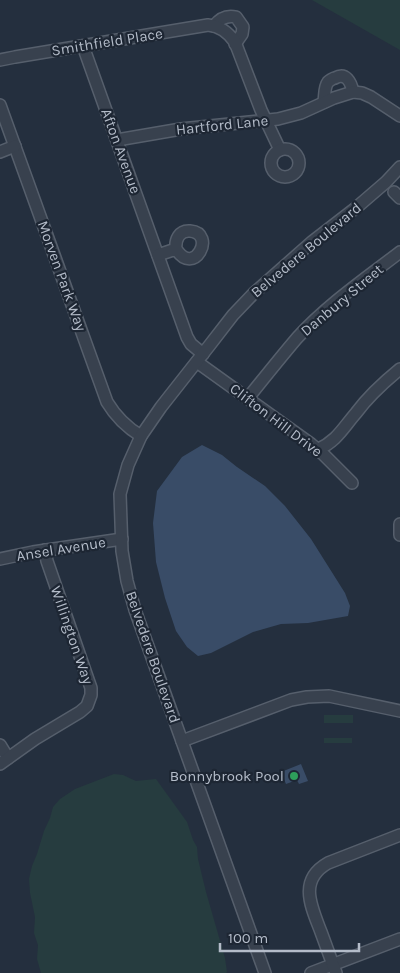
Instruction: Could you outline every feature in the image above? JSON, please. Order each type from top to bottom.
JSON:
[{"type":"street","name":"Smithfield Place","points":[[0,60],[14,56],[214,26],[223,18],[230,16],[236,17],[243,28],[242,34],[235,44]]},
{"type":"street","points":[[214,26],[230,35],[235,44],[280,150]]},
{"type":"street","name":"Afton Avenue","points":[[83,46],[187,337],[200,358]]},
{"type":"street","points":[[324,102],[328,82],[333,78],[345,76],[349,80],[353,92],[371,97],[400,116]]},
{"type":"street","name":"Hartford Lane","points":[[117,140],[181,129],[289,117],[353,92]]},
{"type":"street","name":"Morven Park Way","points":[[0,105],[107,402],[119,420],[128,429],[141,436]]},
{"type":"street","points":[[0,152],[15,146]]},
{"type":"street","name":"Belvedere Boulevard","points":[[265,973],[134,610],[122,551],[120,494],[128,465],[141,436],[161,407],[234,315],[254,293],[313,241],[379,188],[400,167]]},
{"type":"street","points":[[158,255],[176,249]]},
{"type":"street","name":"Danbury Street","points":[[248,398],[297,338],[320,316],[400,252]]},
{"type":"street","name":"Clifton Hill Drive","points":[[200,358],[248,398],[317,450],[352,483]]},
{"type":"street","points":[[317,450],[336,438],[367,400],[400,369]]},
{"type":"street","points":[[400,524],[400,535]]},
{"type":"street","name":"Ansel Avenue","points":[[0,559],[45,550],[122,539]]},
{"type":"street","name":"Willington Way","points":[[4,761],[35,739],[80,712],[87,706],[91,695],[92,688],[47,561],[45,550]]},
{"type":"street","points":[[182,741],[291,700],[307,697],[329,696],[400,711]]},
{"type":"street","points":[[0,745],[4,761]]},
{"type":"street","points":[[334,969],[310,903],[310,888],[313,877],[320,868],[328,863],[400,835]]},
{"type":"street","points":[[311,973],[334,969],[400,939]]},
{"type":"green space","points":[[312,0],[400,0],[400,50]]},
{"type":"green space","points":[[324,715],[353,715],[353,723],[324,723]]},
{"type":"green space","points":[[324,738],[352,738],[352,743],[324,743]]},
{"type":"green space","points":[[114,774],[123,775],[136,781],[156,779],[187,822],[197,847],[206,892],[225,958],[226,973],[41,973],[37,959],[38,945],[34,933],[35,917],[29,879],[44,831],[53,807],[60,799],[75,789]]},
{"type":"water","points":[[202,445],[222,455],[265,486],[285,506],[311,539],[345,593],[350,606],[348,616],[308,623],[281,624],[253,632],[211,653],[198,656],[187,647],[176,631],[165,598],[156,562],[153,523],[157,491],[182,457]]},
{"type":"water","name":"Bonnybrook Pool","points":[[301,764],[308,781],[299,784],[297,780],[286,784],[281,772]]},
{"type":"place","name":"Bonnybrook Pool","points":[[294,776]]}]
